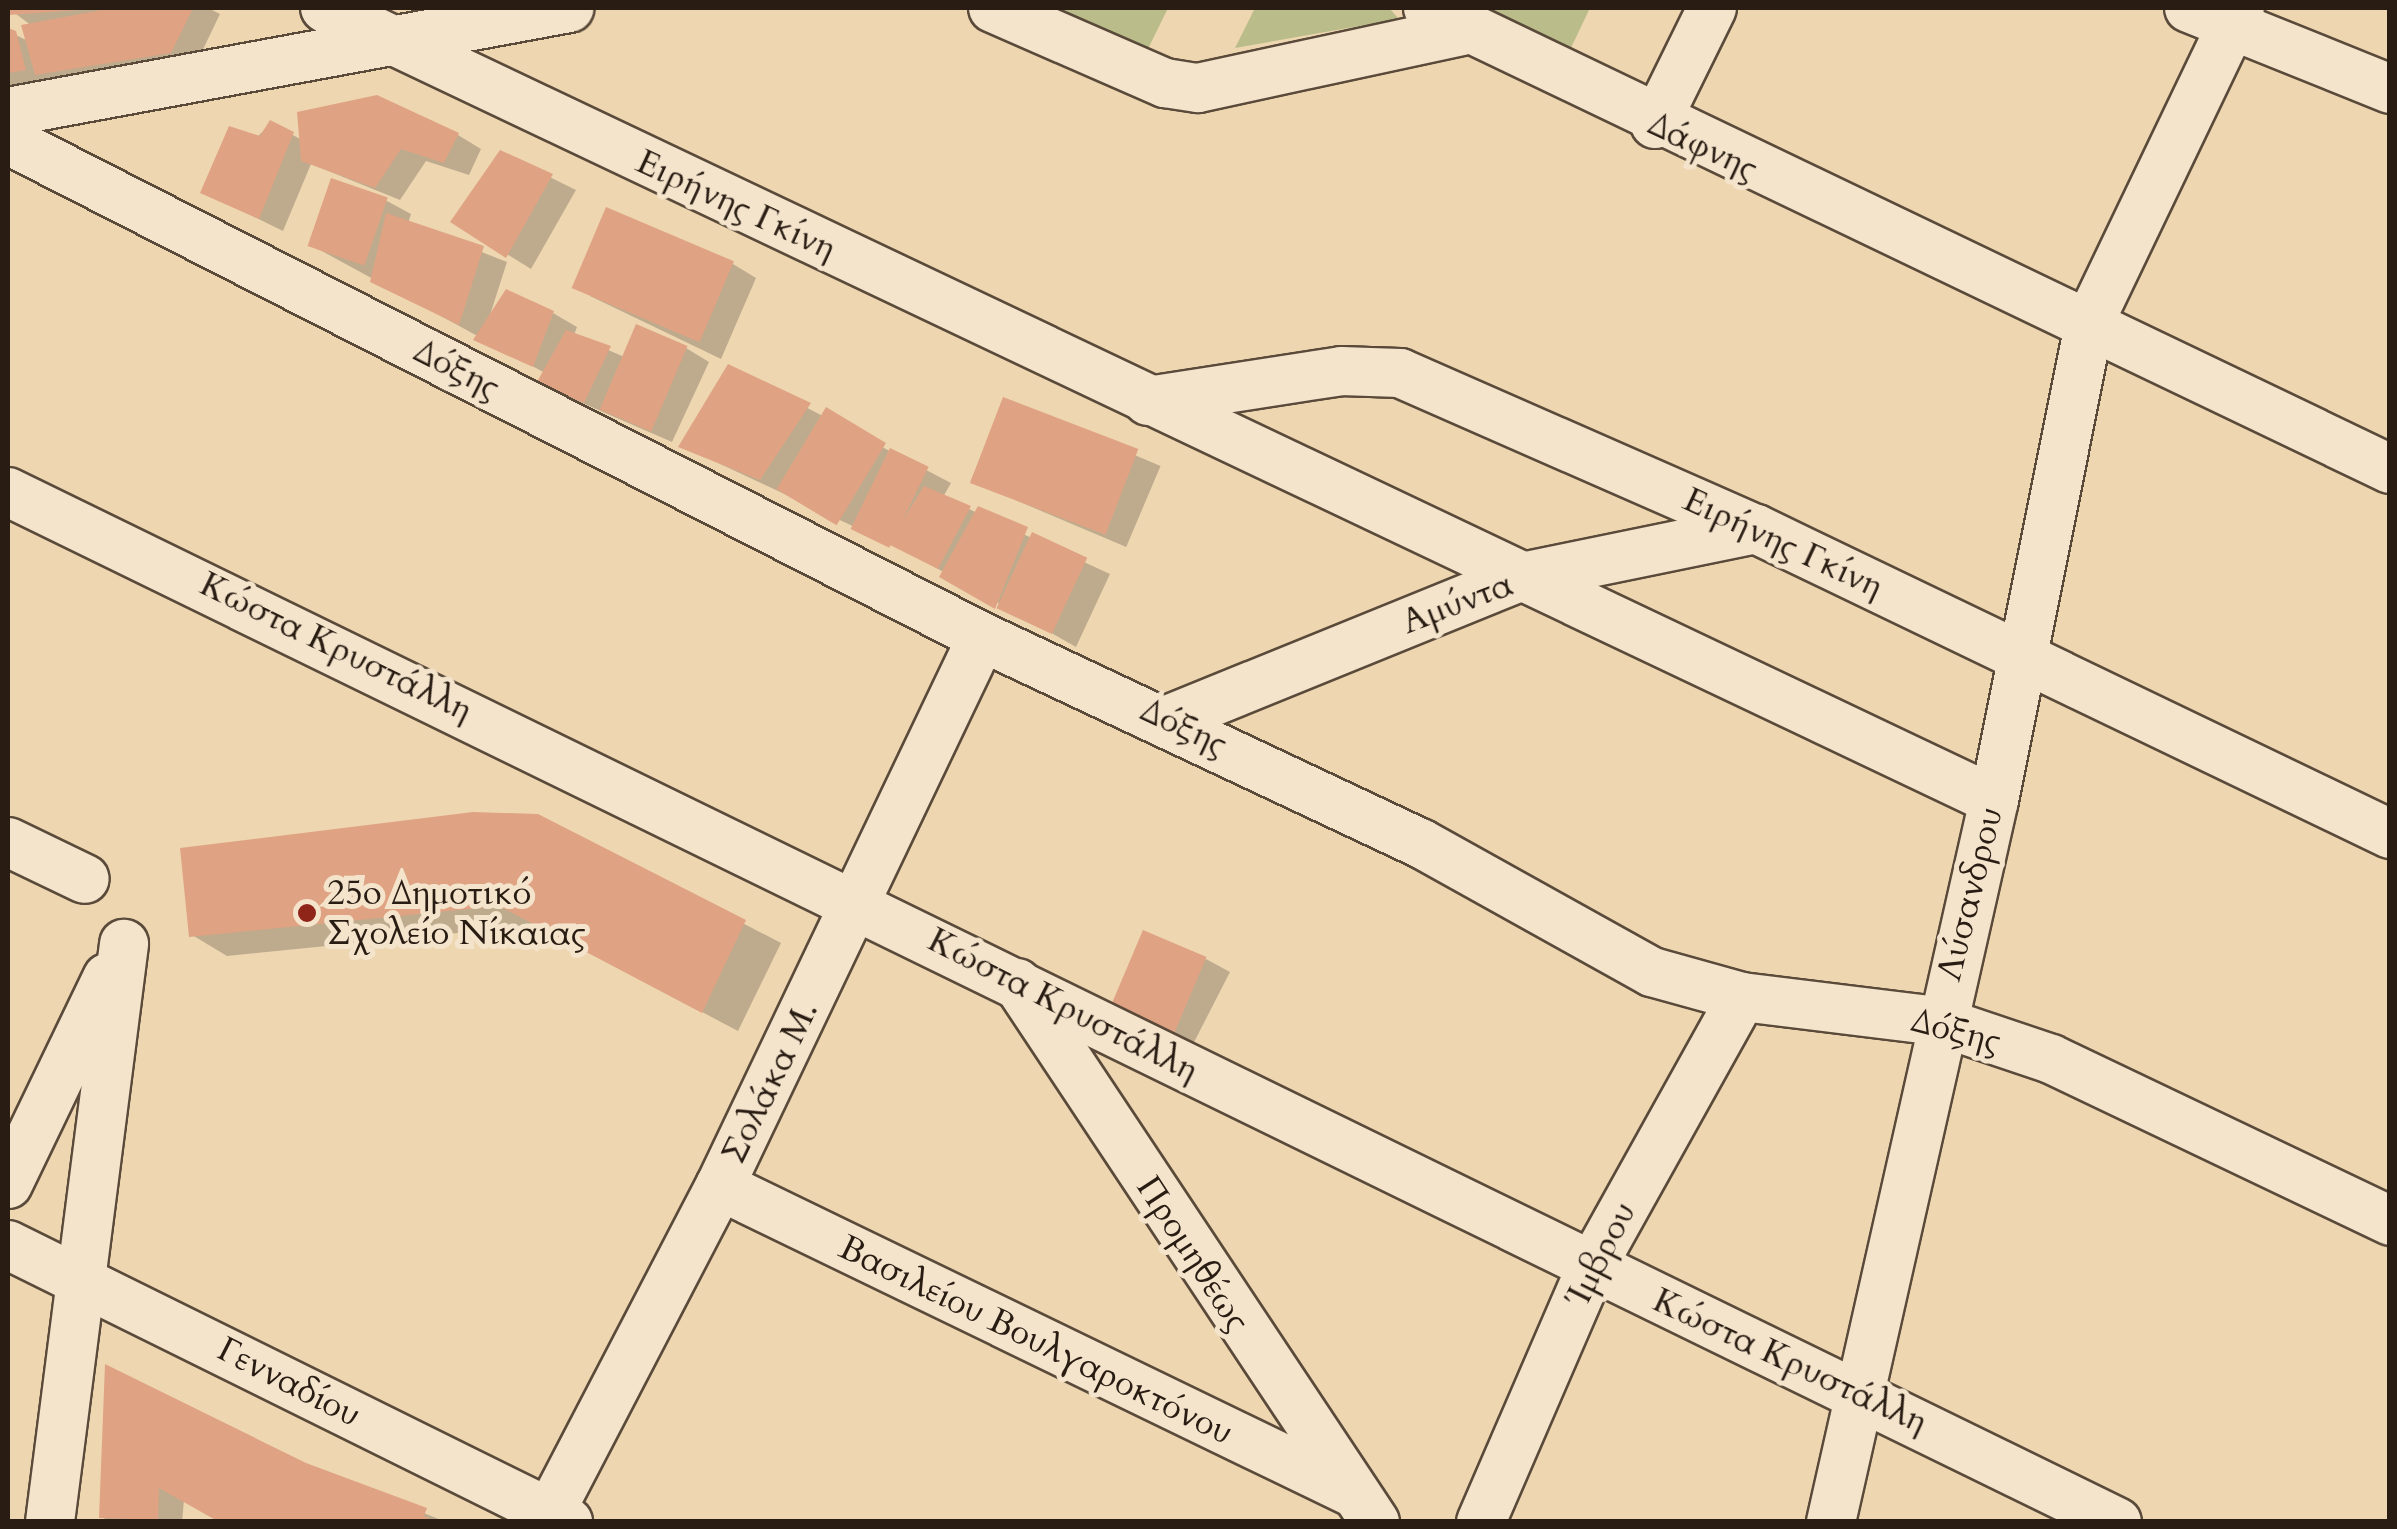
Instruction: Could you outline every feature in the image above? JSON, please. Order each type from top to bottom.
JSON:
[{"type":"street","name":"Ειρήνης Γκίνη","points":[[325,8],[1517,578],[1994,800]]},
{"type":"street","points":[[8,112],[569,8]]},
{"type":"street","name":"Δάφνης","points":[[993,8],[1164,83],[1198,88],[1445,20],[1655,124],[2089,324],[2390,470]]},
{"type":"street","points":[[1655,124],[1712,8]]},
{"type":"street","points":[[2220,14],[2388,88]]},
{"type":"street","name":"Λύσανδρου","points":[[1831,1522],[1938,1021],[1994,800],[2089,324],[2220,14]]},
{"type":"street","name":"Δόξης","points":[[8,140],[982,636],[1170,719],[1652,972],[1742,997],[1938,1021],[2051,1058],[2390,1221]]},
{"type":"street","name":"Ειρήνης Γκίνη","points":[[1148,401],[1341,370],[1400,374],[1756,529],[2390,834]]},
{"type":"street","name":"Κώστα Κρυστάλλη","points":[[8,492],[858,902],[1591,1268],[1859,1392],[2117,1522]]},
{"type":"street","name":"Αμύντα","points":[[1170,719],[1517,578],[1756,529]]},
{"type":"street","name":"Σολάκα Μ.","points":[[554,1519],[858,902],[982,636]]},
{"type":"street","points":[[8,842],[84,879]]},
{"type":"street","points":[[8,1184],[124,944],[50,1522]]},
{"type":"street","name":"Προμηθέως","points":[[1018,983],[1363,1507]]},
{"type":"street","name":"Ίμβρου","points":[[1481,1522],[1591,1268],[1742,997]]},
{"type":"street","name":"Βασιλείου Βουλγαροκτόνου","points":[[720,1186],[1363,1507]]},
{"type":"street","name":"Γενναδίου","points":[[8,1245],[81,1278],[554,1519]]},
{"type":"green space","points":[[1053,8],[1168,8],[1148,49]]},
{"type":"green space","points":[[1255,8],[1389,8],[1399,19],[1235,48]]},
{"type":"green space","points":[[1472,8],[1590,8],[1569,52]]},
{"type":"building","points":[[8,8],[79,8],[79,10],[8,15]]},
{"type":"building","points":[[113,8],[193,8],[171,53],[35,75],[21,25]]},
{"type":"building","points":[[8,28],[16,31],[26,70],[8,73]]},
{"type":"building","points":[[377,95],[459,133],[444,163],[401,149],[375,188],[301,161],[297,112]]},
{"type":"building","points":[[270,120],[294,132],[259,219],[200,193],[229,126],[260,136]]},
{"type":"building","points":[[500,150],[553,174],[506,258],[450,222]]},
{"type":"building","points":[[331,178],[388,198],[364,266],[308,246]]},
{"type":"building","points":[[606,207],[734,261],[700,342],[572,288]]},
{"type":"building","points":[[386,213],[484,246],[459,325],[370,282]]},
{"type":"building","points":[[506,289],[554,311],[533,367],[473,340]]},
{"type":"building","points":[[636,324],[688,346],[651,431],[600,410]]},
{"type":"building","points":[[566,330],[611,346],[584,403],[537,382]]},
{"type":"building","points":[[728,364],[811,403],[760,480],[678,447]]},
{"type":"building","points":[[1003,397],[1138,449],[1105,535],[970,483]]},
{"type":"building","points":[[826,407],[886,443],[837,525],[777,489]]},
{"type":"building","points":[[890,448],[929,467],[889,548],[851,529]]},
{"type":"building","points":[[924,486],[971,506],[938,569],[888,544]]},
{"type":"building","points":[[978,506],[1028,527],[995,609],[939,577]]},
{"type":"building","points":[[1032,532],[1087,558],[1052,634],[997,608]]},
{"type":"building","name":"25o Δημοτικό Σχολείο Νίκαιας","points":[[473,812],[538,814],[746,920],[702,1013],[499,906],[189,937],[180,848]]},
{"type":"building","points":[[1143,930],[1207,957],[1172,1039],[1108,1012]]},
{"type":"building","points":[[105,1364],[306,1463],[427,1508],[424,1516],[435,1522],[219,1522],[159,1488],[158,1520],[99,1518]]},
{"type":"place","name":"25o Δημοτικό Σχολείο Νίκαιας","points":[[307,913]]}]
